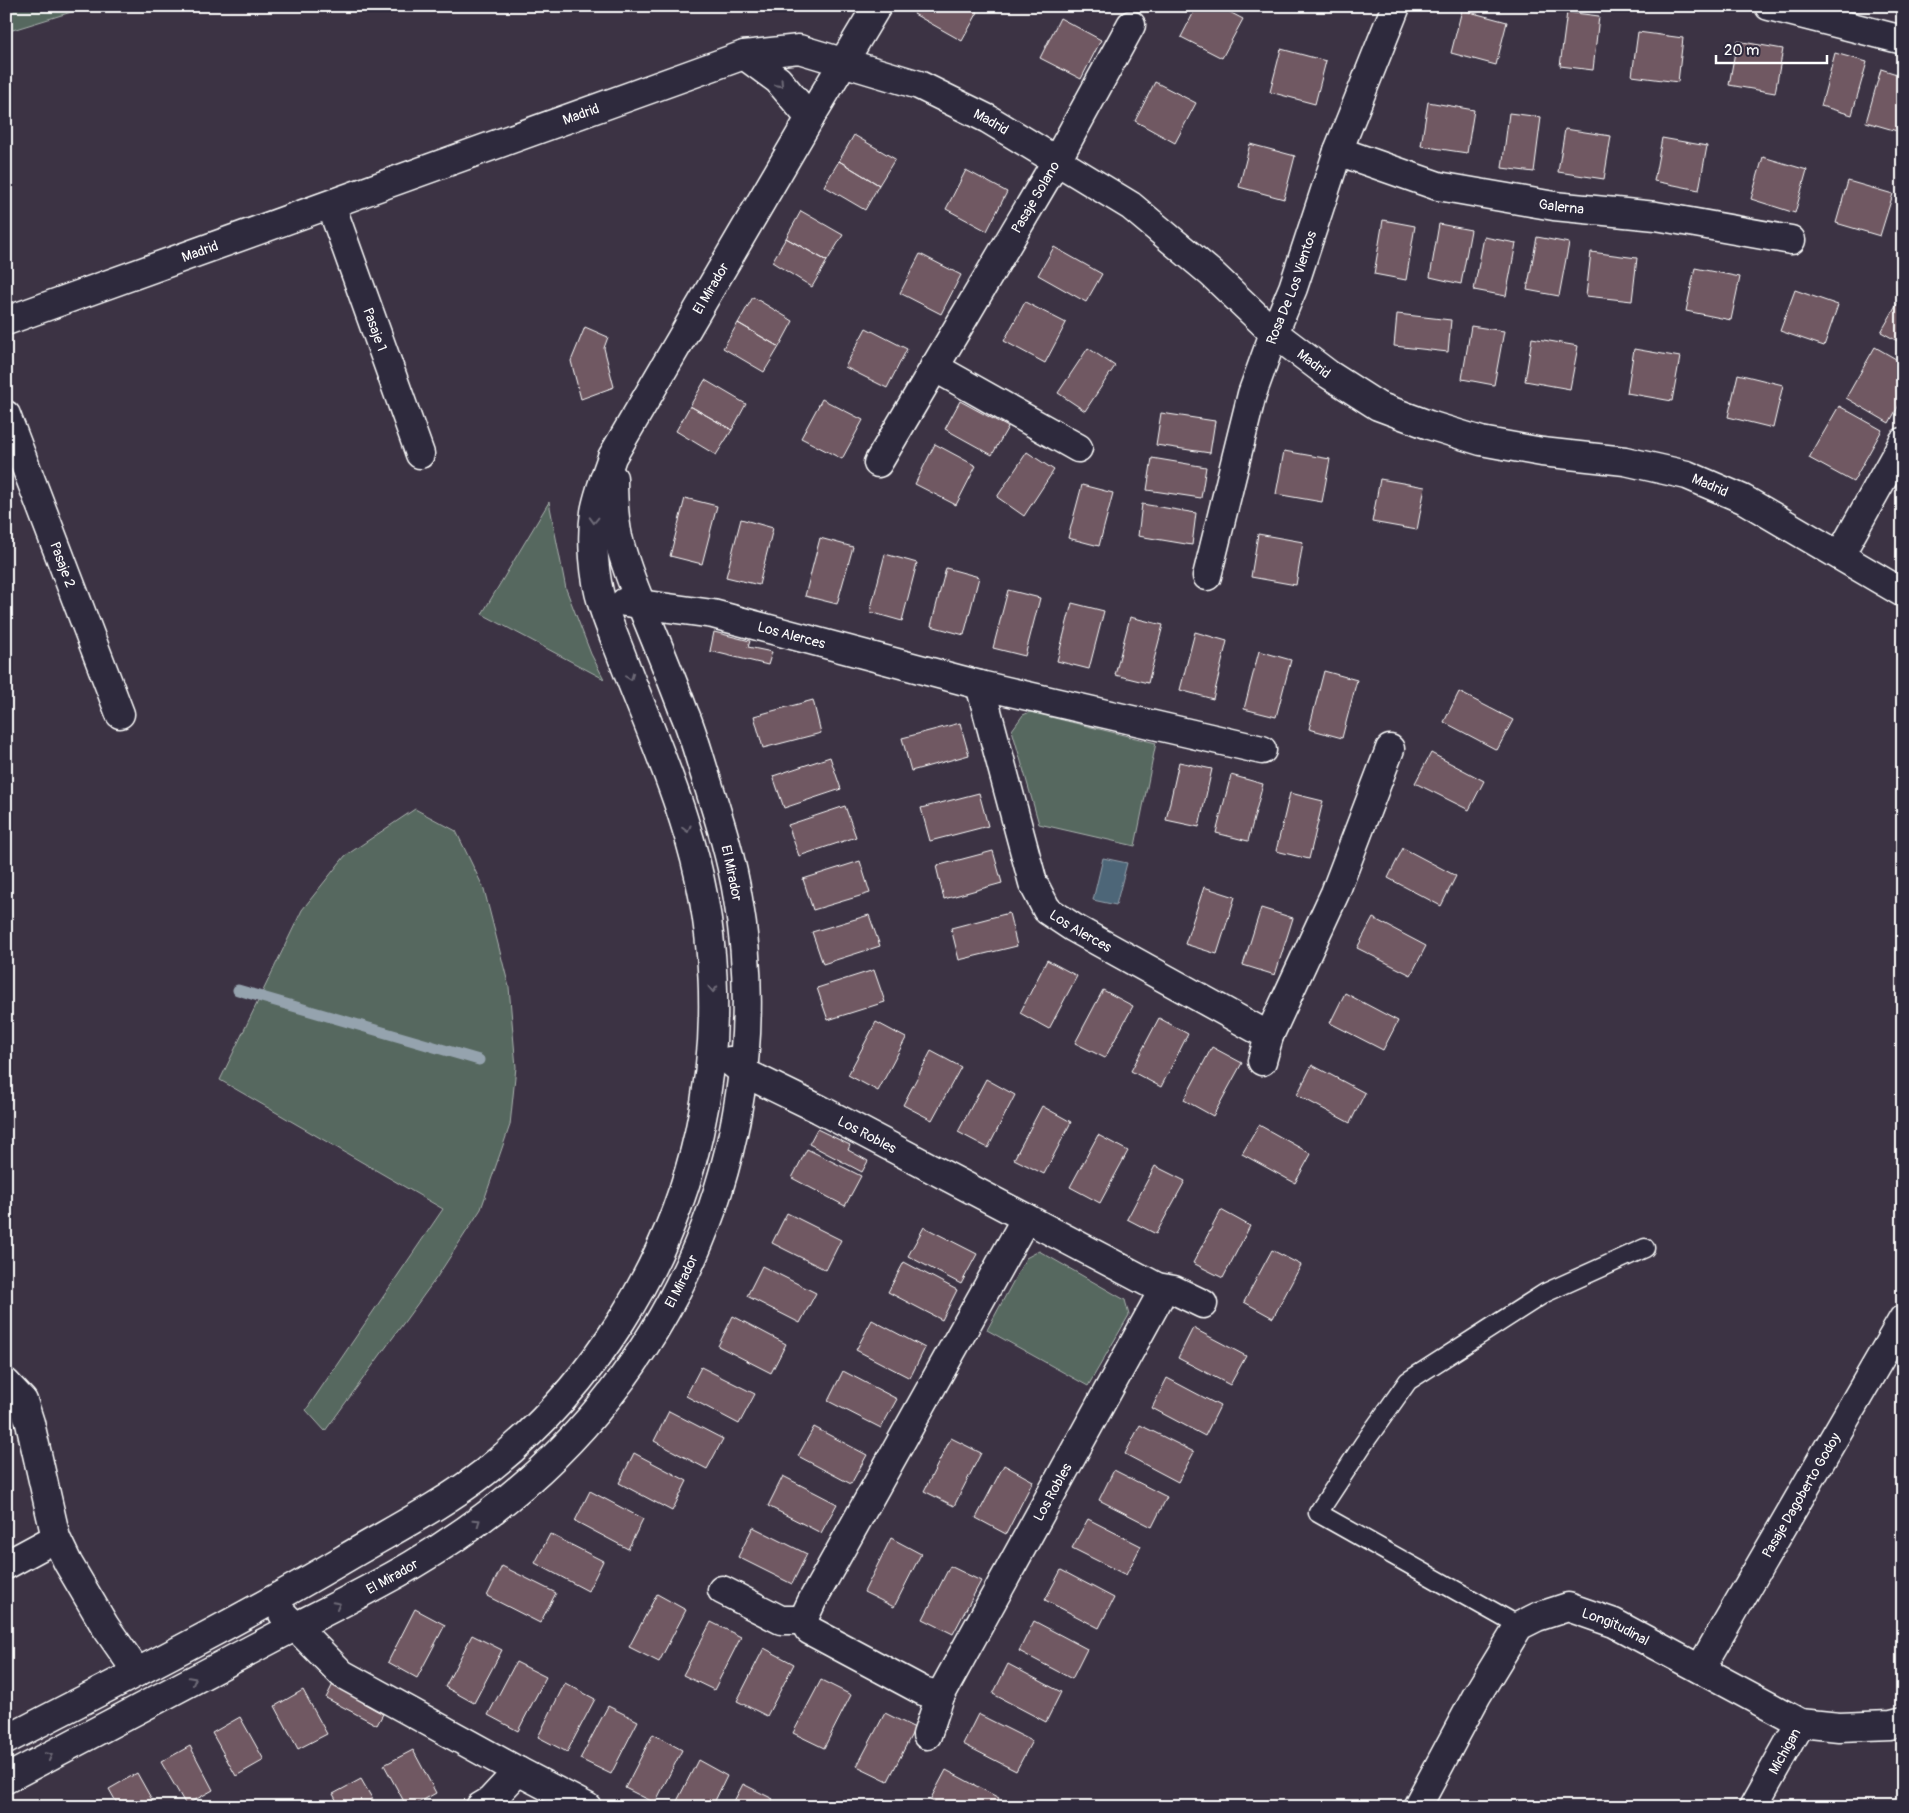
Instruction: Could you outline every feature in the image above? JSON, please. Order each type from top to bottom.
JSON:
[{"type":"street","name":"El Mirador","points":[[6,1740],[272,1602],[419,1517],[482,1474],[525,1439],[563,1399],[598,1356],[628,1310],[655,1262],[676,1212],[693,1159],[705,1104],[712,1047],[714,989],[709,932],[699,876],[684,821],[601,600],[593,545],[595,511],[612,457],[877,6]]},
{"type":"street","name":"Rosa De Los Vientos","points":[[1208,576],[1252,394],[1293,288],[1338,151],[1396,6]]},
{"type":"street","points":[[1769,6],[1903,40]]},
{"type":"street","name":"Pasaje Solano","points":[[878,463],[1057,160],[1131,25]]},
{"type":"street","name":"Madrid","points":[[6,321],[744,56],[799,49],[919,85],[988,119],[1057,160],[1130,206],[1212,274],[1274,333],[1328,374],[1378,406],[1429,425],[1481,441],[1542,452],[1625,461],[1687,475],[1743,499],[1903,593]]},
{"type":"street","points":[[744,56],[778,80],[810,118]]},
{"type":"street","name":"Galerna","points":[[1338,151],[1438,186],[1554,206],[1656,216],[1791,240]]},
{"type":"street","name":"Pasaje 1","points":[[331,205],[420,454]]},
{"type":"street","points":[[934,367],[1078,448]]},
{"type":"street","name":"Pasaje 2","points":[[6,415],[120,714]]},
{"type":"street","points":[[1840,555],[1903,442]]},
{"type":"street","name":"El Mirador","points":[[6,1779],[412,1565],[480,1520],[521,1488],[560,1453],[595,1414],[627,1374],[656,1330],[681,1285],[702,1237],[721,1184],[734,1128],[743,1072],[747,1015],[745,958],[739,901],[727,845],[687,718],[625,564],[617,534],[614,512],[612,457]]},
{"type":"street","name":"Los Alerces","points":[[601,600],[640,603],[713,614],[980,685],[1262,750]]},
{"type":"street","name":"Los Alerces","points":[[980,685],[1033,884],[1047,910],[1266,1048],[1335,893],[1390,749]]},
{"type":"street","name":"Los Robles","points":[[712,1047],[743,1072],[819,1109],[1158,1287],[1174,1290],[1203,1304]]},
{"type":"street","points":[[803,1620],[1026,1218]]},
{"type":"street","name":"Los Robles","points":[[927,1735],[940,1696],[1159,1298],[1158,1287]]},
{"type":"street","name":"Pasaje Dagoberto Godoy","points":[[1700,1670],[1903,1319]]},
{"type":"street","points":[[6,1383],[22,1401],[30,1423],[56,1538],[68,1563],[105,1626],[137,1672]]},
{"type":"street","points":[[6,1565],[56,1538]]},
{"type":"street","points":[[722,1590],[781,1620],[803,1620]]},
{"type":"street","points":[[272,1602],[294,1627],[342,1674],[587,1807]]},
{"type":"street","name":"Longitudinal","points":[[1519,1626],[1537,1617],[1568,1607],[1614,1623],[1800,1723],[1839,1727],[1891,1725],[1903,1722]]},
{"type":"street","points":[[803,1620],[809,1630],[923,1691],[940,1696]]},
{"type":"street","points":[[1417,1807],[1477,1695],[1519,1626]]},
{"type":"street","name":"Michigan","points":[[1753,1807],[1800,1723]]},
{"type":"street","points":[[480,1807],[490,1801],[518,1771]]},
{"type":"lane","points":[[1519,1626],[1318,1513],[1408,1381],[1545,1293],[1645,1248]]},
{"type":"green space","points":[[6,6],[91,6],[6,32]]},
{"type":"green space","points":[[549,502],[566,589],[591,654],[604,679],[482,614]]},
{"type":"green space","points":[[1030,712],[1156,743],[1135,846],[1039,824],[1012,730],[1023,715]]},
{"type":"green space","points":[[415,809],[456,831],[484,889],[509,987],[516,1067],[510,1125],[481,1209],[437,1277],[325,1431],[306,1410],[443,1209],[220,1080],[302,910],[345,856]]},
{"type":"green space","points":[[1039,1251],[1125,1300],[1129,1315],[1088,1386],[987,1330],[1026,1258]]},
{"type":"water","points":[[1103,858],[1127,863],[1116,905],[1093,900]]},
{"type":"building","points":[[918,6],[966,6],[978,12],[962,41],[914,14]]},
{"type":"building","points":[[1197,6],[1218,6],[1243,19],[1222,58],[1181,37]]},
{"type":"building","points":[[1462,10],[1507,22],[1496,65],[1451,53]]},
{"type":"building","points":[[1567,12],[1599,16],[1593,70],[1560,66]]},
{"type":"building","points":[[1060,18],[1101,40],[1081,79],[1040,58]]},
{"type":"building","points":[[1638,32],[1683,38],[1678,82],[1632,76]]},
{"type":"building","points":[[1737,41],[1783,49],[1775,93],[1729,85]]},
{"type":"building","points":[[1281,49],[1326,61],[1315,104],[1270,92]]},
{"type":"building","points":[[1835,53],[1867,62],[1852,115],[1821,106]]},
{"type":"building","points":[[1881,69],[1903,76],[1903,110],[1897,131],[1866,122]]},
{"type":"building","points":[[1155,82],[1196,103],[1175,143],[1135,121]]},
{"type":"building","points":[[1428,102],[1474,110],[1467,153],[1421,146]]},
{"type":"building","points":[[1509,113],[1541,117],[1534,172],[1502,168]]},
{"type":"building","points":[[1565,129],[1611,136],[1604,179],[1558,172]]},
{"type":"building","points":[[854,135],[895,159],[879,185],[839,161]]},
{"type":"building","points":[[1662,138],[1707,146],[1699,190],[1654,181]]},
{"type":"building","points":[[1250,144],[1295,156],[1284,199],[1239,187]]},
{"type":"building","points":[[1763,157],[1807,170],[1795,213],[1751,199]]},
{"type":"building","points":[[839,161],[879,185],[865,210],[824,186]]},
{"type":"building","points":[[966,170],[1007,192],[987,231],[946,209]]},
{"type":"building","points":[[1848,181],[1893,194],[1880,236],[1836,223]]},
{"type":"building","points":[[801,211],[843,235],[827,261],[786,238]]},
{"type":"building","points":[[1383,220],[1415,226],[1406,280],[1374,274]]},
{"type":"building","points":[[1439,224],[1471,230],[1461,284],[1430,277]]},
{"type":"building","points":[[1484,237],[1516,243],[1506,296],[1474,290]]},
{"type":"building","points":[[1537,237],[1569,243],[1559,296],[1527,290]]},
{"type":"building","points":[[786,238],[827,261],[812,287],[772,262]]},
{"type":"building","points":[[1054,247],[1102,274],[1086,302],[1038,275]]},
{"type":"building","points":[[1591,252],[1637,258],[1632,301],[1586,296]]},
{"type":"building","points":[[920,254],[961,275],[941,314],[900,293]]},
{"type":"building","points":[[1695,268],[1740,277],[1731,320],[1686,311]]},
{"type":"building","points":[[1795,290],[1838,305],[1824,346],[1780,331]]},
{"type":"building","points":[[1903,294],[1903,344],[1881,332]]},
{"type":"building","points":[[753,297],[793,321],[779,347],[738,323]]},
{"type":"building","points":[[1025,302],[1066,323],[1045,363],[1004,341]]},
{"type":"building","points":[[1397,314],[1451,320],[1448,352],[1394,346]]},
{"type":"building","points":[[738,323],[779,347],[764,372],[723,348]]},
{"type":"building","points":[[1471,326],[1504,331],[1494,385],[1462,379]]},
{"type":"building","points":[[585,327],[608,337],[604,348],[614,387],[581,399],[571,361]]},
{"type":"building","points":[[866,328],[907,349],[887,388],[845,367]]},
{"type":"building","points":[[1532,338],[1578,346],[1570,389],[1525,381]]},
{"type":"building","points":[[1875,347],[1903,363],[1903,398],[1889,423],[1846,398]]},
{"type":"building","points":[[1088,348],[1115,366],[1085,411],[1058,393]]},
{"type":"building","points":[[1634,349],[1680,357],[1672,401],[1627,393]]},
{"type":"building","points":[[1738,374],[1783,385],[1773,428],[1728,417]]},
{"type":"building","points":[[705,380],[746,404],[732,430],[690,406]]},
{"type":"building","points":[[822,399],[863,420],[842,459],[801,438]]},
{"type":"building","points":[[960,401],[1008,427],[992,455],[945,429]]},
{"type":"building","points":[[690,406],[732,430],[716,455],[676,431]]},
{"type":"building","points":[[1839,406],[1882,430],[1853,482],[1809,458]]},
{"type":"building","points":[[1161,413],[1215,421],[1210,453],[1156,445]]},
{"type":"building","points":[[935,444],[976,466],[956,505],[915,484]]},
{"type":"building","points":[[1284,451],[1330,459],[1322,502],[1276,494]]},
{"type":"building","points":[[1027,452],[1054,470],[1024,516],[997,497]]},
{"type":"building","points":[[1152,458],[1206,467],[1201,498],[1147,490]]},
{"type":"building","points":[[1380,479],[1425,487],[1417,530],[1372,522]]},
{"type":"building","points":[[1082,485],[1113,493],[1099,546],[1068,538]]},
{"type":"building","points":[[685,498],[717,506],[702,564],[670,556]]},
{"type":"building","points":[[1142,504],[1196,513],[1192,545],[1138,536]]},
{"type":"building","points":[[741,519],[773,528],[759,585],[726,577]]},
{"type":"building","points":[[1258,534],[1303,542],[1296,585],[1251,577]]},
{"type":"building","points":[[820,538],[853,547],[837,604],[805,596]]},
{"type":"building","points":[[885,554],[917,563],[902,621],[870,612]]},
{"type":"building","points":[[946,568],[979,577],[964,635],[931,626]]},
{"type":"building","points":[[1008,590],[1040,598],[1025,656],[993,648]]},
{"type":"building","points":[[1072,603],[1104,611],[1089,669],[1057,661]]},
{"type":"building","points":[[1130,617],[1163,625],[1148,683],[1115,675]]},
{"type":"building","points":[[714,632],[750,641],[748,647],[772,652],[768,665],[710,651]]},
{"type":"building","points":[[1195,632],[1227,641],[1213,699],[1180,690]]},
{"type":"building","points":[[1259,651],[1291,660],[1276,717],[1244,709]]},
{"type":"building","points":[[1324,671],[1357,680],[1342,738],[1309,729]]},
{"type":"building","points":[[1459,692],[1513,720],[1497,750],[1444,722]]},
{"type":"building","points":[[813,700],[821,733],[763,748],[754,716]]},
{"type":"building","points":[[960,723],[969,755],[911,771],[902,738]]},
{"type":"building","points":[[1431,753],[1484,781],[1469,810],[1415,783]]},
{"type":"building","points":[[830,757],[841,789],[784,808],[773,776]]},
{"type":"building","points":[[1179,762],[1212,769],[1199,827],[1166,820]]},
{"type":"building","points":[[1231,775],[1263,784],[1248,841],[1216,833]]},
{"type":"building","points":[[979,793],[988,826],[930,841],[921,808]]},
{"type":"building","points":[[1290,793],[1323,801],[1309,859],[1276,851]]},
{"type":"building","points":[[845,806],[856,837],[799,856],[788,825]]},
{"type":"building","points":[[1403,848],[1456,876],[1441,906],[1388,878]]},
{"type":"building","points":[[993,851],[1002,883],[944,899],[936,866]]},
{"type":"building","points":[[860,861],[870,893],[813,910],[803,879]]},
{"type":"building","points":[[1204,887],[1235,897],[1217,954],[1185,944]]},
{"type":"building","points":[[1261,908],[1293,918],[1275,975],[1243,965]]},
{"type":"building","points":[[1009,913],[1017,946],[959,960],[951,928]]},
{"type":"building","points":[[869,915],[880,946],[823,964],[812,932]]},
{"type":"building","points":[[1373,918],[1426,946],[1411,975],[1357,948]]},
{"type":"building","points":[[1047,960],[1077,976],[1049,1029],[1020,1013]]},
{"type":"building","points":[[874,970],[885,1002],[828,1020],[817,988]]},
{"type":"building","points":[[1103,990],[1133,1006],[1105,1058],[1075,1043]]},
{"type":"building","points":[[1345,993],[1398,1021],[1383,1050],[1330,1023]]},
{"type":"building","points":[[1159,1018],[1188,1034],[1161,1087],[1131,1071]]},
{"type":"building","points":[[876,1022],[906,1038],[878,1091],[848,1075]]},
{"type":"building","points":[[1212,1047],[1242,1063],[1213,1116],[1184,1100]]},
{"type":"building","points":[[931,1051],[961,1067],[932,1120],[903,1105]]},
{"type":"building","points":[[1312,1065],[1365,1093],[1350,1123],[1297,1095]]},
{"type":"building","points":[[986,1079],[1015,1095],[988,1148],[958,1132]]},
{"type":"building","points":[[1042,1106],[1071,1122],[1044,1174],[1014,1159]]},
{"type":"building","points":[[1259,1125],[1311,1154],[1295,1183],[1242,1154]]},
{"type":"building","points":[[817,1129],[850,1145],[848,1150],[868,1161],[862,1172],[809,1144]]},
{"type":"building","points":[[1098,1135],[1128,1151],[1100,1203],[1070,1187]]},
{"type":"building","points":[[807,1149],[861,1176],[845,1206],[792,1178]]},
{"type":"building","points":[[1155,1166],[1185,1181],[1156,1234],[1127,1219]]},
{"type":"building","points":[[1221,1210],[1250,1226],[1223,1278],[1193,1263]]},
{"type":"building","points":[[787,1213],[841,1240],[826,1270],[772,1243]]},
{"type":"building","points":[[924,1227],[977,1254],[961,1284],[908,1256]]},
{"type":"building","points":[[1272,1250],[1301,1265],[1273,1318],[1244,1302]]},
{"type":"building","points":[[904,1262],[957,1290],[942,1320],[888,1292]]},
{"type":"building","points":[[762,1266],[816,1293],[800,1323],[747,1296]]},
{"type":"building","points":[[733,1316],[786,1344],[771,1373],[718,1346]]},
{"type":"building","points":[[872,1320],[925,1348],[910,1378],[856,1350]]},
{"type":"building","points":[[1193,1328],[1246,1356],[1230,1385],[1178,1358]]},
{"type":"building","points":[[701,1367],[755,1394],[739,1424],[686,1396]]},
{"type":"building","points":[[843,1371],[897,1399],[881,1428],[828,1401]]},
{"type":"building","points":[[1167,1378],[1220,1406],[1205,1436],[1152,1408]]},
{"type":"building","points":[[669,1411],[723,1439],[707,1469],[654,1441]]},
{"type":"building","points":[[1140,1425],[1194,1452],[1178,1482],[1125,1454]]},
{"type":"building","points":[[814,1427],[867,1455],[851,1484],[798,1456]]},
{"type":"building","points":[[951,1438],[981,1453],[954,1506],[924,1491]]},
{"type":"building","points":[[634,1453],[687,1481],[672,1511],[619,1483]]},
{"type":"building","points":[[1004,1465],[1033,1481],[1006,1534],[976,1518]]},
{"type":"building","points":[[1114,1470],[1167,1497],[1152,1527],[1099,1500]]},
{"type":"building","points":[[783,1476],[837,1504],[821,1533],[768,1506]]},
{"type":"building","points":[[590,1491],[643,1519],[628,1549],[575,1521]]},
{"type":"building","points":[[1088,1519],[1141,1546],[1126,1575],[1072,1548]]},
{"type":"building","points":[[753,1527],[807,1554],[792,1584],[738,1557]]},
{"type":"building","points":[[550,1534],[603,1561],[588,1591],[535,1563]]},
{"type":"building","points":[[891,1538],[921,1554],[894,1607],[864,1592]]},
{"type":"building","points":[[502,1566],[556,1593],[540,1623],[487,1596]]},
{"type":"building","points":[[950,1566],[981,1581],[953,1634],[923,1619]]},
{"type":"building","points":[[1061,1570],[1114,1598],[1099,1628],[1045,1600]]},
{"type":"building","points":[[657,1594],[686,1610],[659,1662],[629,1647]]},
{"type":"building","points":[[415,1609],[445,1625],[417,1678],[388,1662]]},
{"type":"building","points":[[1034,1621],[1087,1649],[1072,1679],[1019,1651]]},
{"type":"building","points":[[711,1622],[741,1637],[714,1690],[683,1675]]},
{"type":"building","points":[[472,1635],[502,1650],[474,1703],[445,1687]]},
{"type":"building","points":[[764,1648],[794,1664],[767,1716],[737,1701]]},
{"type":"building","points":[[516,1662],[546,1677],[518,1731],[488,1715]]},
{"type":"building","points":[[1008,1664],[1061,1692],[1046,1722],[993,1694]]},
{"type":"building","points":[[335,1680],[366,1696],[363,1703],[383,1714],[377,1725],[326,1698]]},
{"type":"building","points":[[821,1680],[851,1695],[824,1748],[793,1733]]},
{"type":"building","points":[[565,1683],[595,1699],[567,1752],[538,1737]]},
{"type":"building","points":[[303,1690],[327,1734],[298,1749],[275,1706]]},
{"type":"building","points":[[608,1706],[638,1721],[611,1774],[580,1759]]},
{"type":"building","points":[[885,1713],[915,1728],[888,1781],[857,1766]]},
{"type":"building","points":[[978,1714],[1032,1741],[1016,1771],[963,1744]]},
{"type":"building","points":[[240,1717],[264,1760],[236,1776],[212,1733]]},
{"type":"building","points":[[653,1734],[682,1750],[655,1803],[625,1788]]},
{"type":"building","points":[[190,1746],[213,1790],[186,1805],[161,1762]]},
{"type":"building","points":[[413,1750],[436,1793],[411,1807],[407,1807],[384,1765]]},
{"type":"building","points":[[698,1760],[727,1776],[712,1807],[674,1807]]},
{"type":"building","points":[[946,1770],[999,1798],[995,1807],[944,1807],[930,1800]]},
{"type":"building","points":[[137,1773],[156,1807],[119,1807],[109,1789]]},
{"type":"building","points":[[361,1779],[377,1807],[340,1807],[333,1794]]},
{"type":"building","points":[[743,1784],[773,1799],[768,1807],[731,1807]]},
{"type":"waterway","points":[[238,990],[479,1060]]}]
